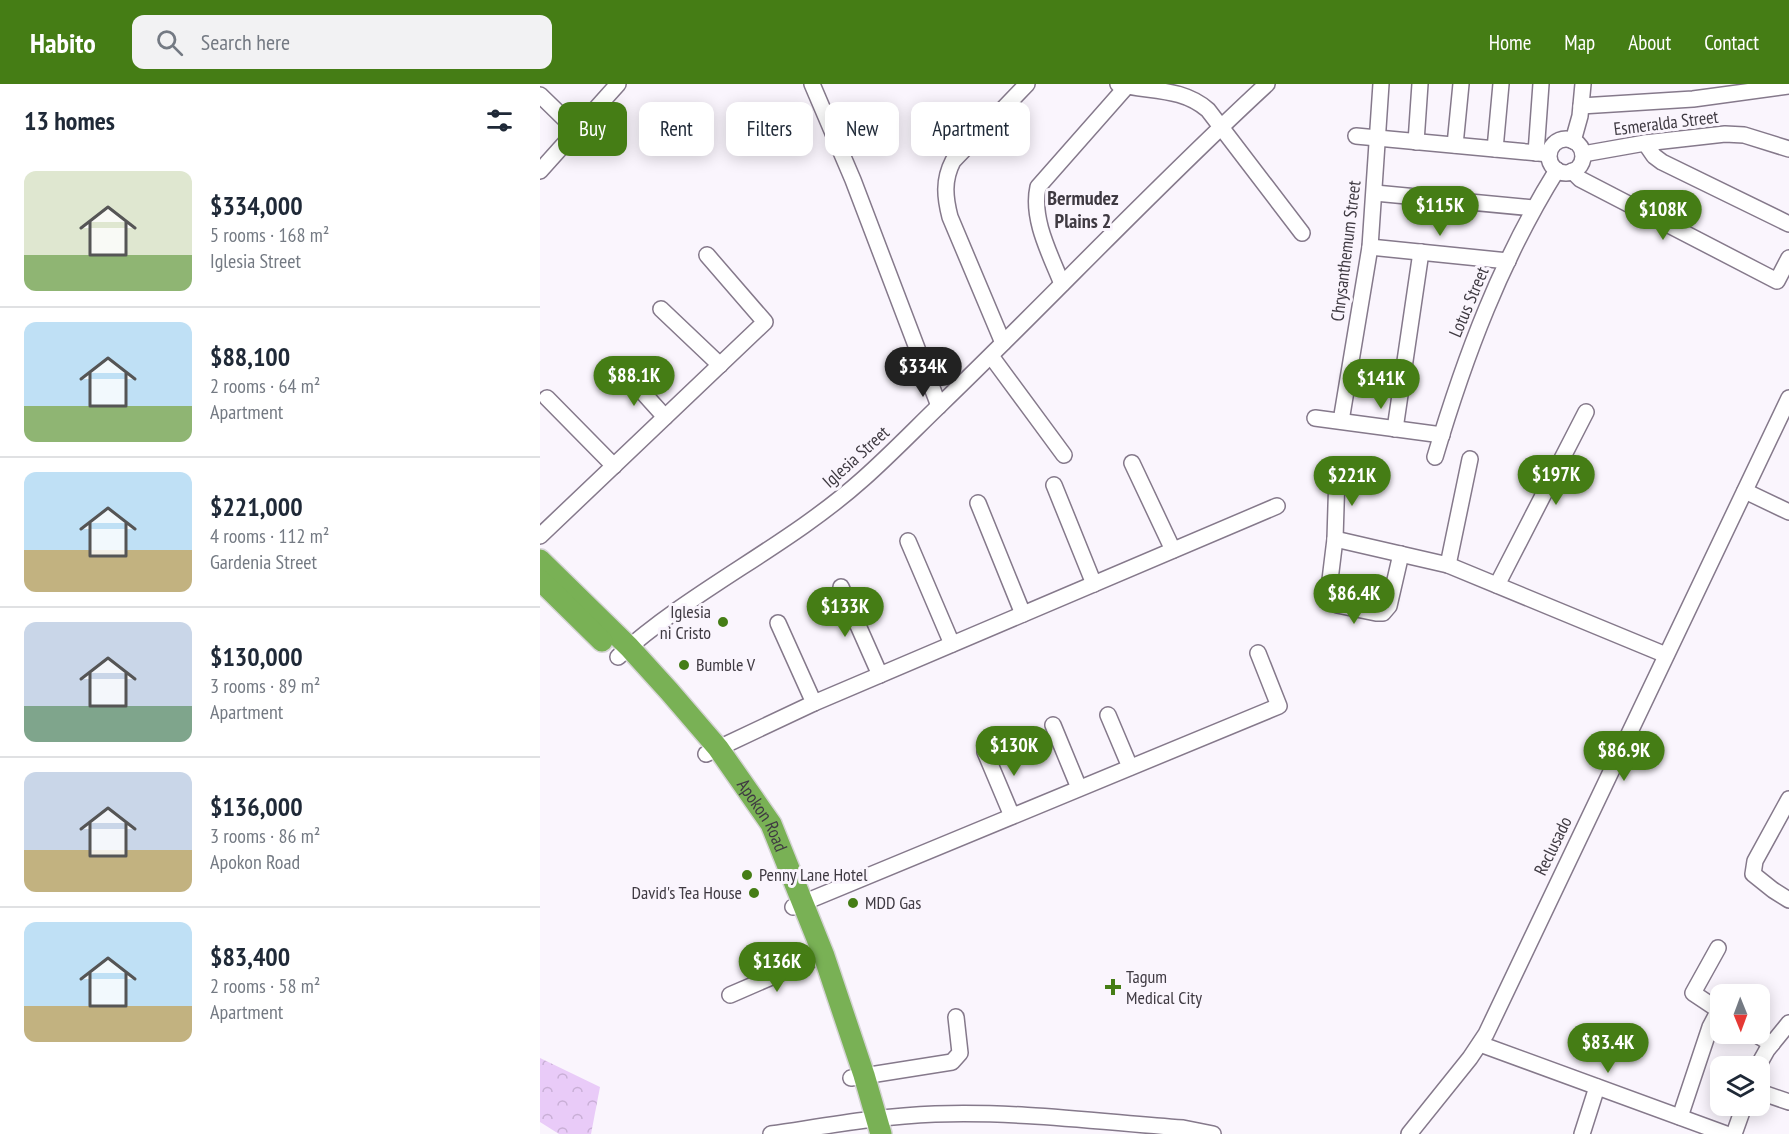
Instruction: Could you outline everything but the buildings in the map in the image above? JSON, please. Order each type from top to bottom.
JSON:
[{"type":"highway","name":"Apokon Road","points":[[540,560],[623,652],[658,698],[712,751],[761,828],[824,956],[871,1127]]},
{"type":"highway","name":"Apokon Road","points":[[540,580],[623,652]]},
{"type":"highway","name":"Apokon Road","points":[[798,905],[811,960],[857,1076]]},
{"type":"street","points":[[602,102],[618,84]]},
{"type":"street","points":[[812,84],[853,180],[939,406]]},
{"type":"street","points":[[1003,343],[950,217],[945,183],[954,161],[1027,84]]},
{"type":"street","name":"Iglesia Street","points":[[623,652],[718,581],[805,525],[863,479],[1267,84]]},
{"type":"street","name":"Chrysanthemum Street","points":[[1341,421],[1370,247],[1381,84]]},
{"type":"street","points":[[1416,142],[1420,84]]},
{"type":"street","points":[[1455,146],[1461,84]]},
{"type":"street","points":[[1495,149],[1501,84]]},
{"type":"street","points":[[1541,84],[1542,154],[1552,166],[1777,281],[1789,258]]},
{"type":"street","points":[[1574,141],[1583,84]]},
{"type":"street","points":[[1062,284],[1038,220],[1036,197],[1038,187],[1122,85],[1189,96],[1208,110],[1302,233]]},
{"type":"street","points":[[1581,106],[1693,99],[1789,86]]},
{"type":"street","points":[[540,95],[558,112]]},
{"type":"street","name":"Esmeralda Street","points":[[1583,154],[1645,143],[1725,134],[1744,135],[1789,149]]},
{"type":"street","points":[[1356,136],[1542,154],[1555,143],[1567,139],[1574,141],[1583,154],[1580,164],[1565,171]]},
{"type":"street","points":[[1645,143],[1654,156],[1662,162],[1789,224]]},
{"type":"street","points":[[540,171],[558,150]]},
{"type":"street","name":"Lotus Street","points":[[1435,457],[1475,334],[1508,261],[1533,208],[1565,171]]},
{"type":"street","points":[[1375,193],[1533,208]]},
{"type":"street","points":[[1370,247],[1508,261]]},
{"type":"street","points":[[1395,429],[1421,252]]},
{"type":"street","points":[[540,536],[765,322],[707,255]]},
{"type":"street","points":[[661,309],[720,365]]},
{"type":"street","points":[[991,356],[1064,454]]},
{"type":"street","points":[[628,376],[665,417]]},
{"type":"street","points":[[547,398],[614,466]]},
{"type":"street","name":"Reclusado","points":[[1409,1134],[1480,1044],[1745,491],[1785,419],[1789,399]]},
{"type":"street","points":[[1497,585],[1586,412]]},
{"type":"street","points":[[1315,418],[1442,435]]},
{"type":"street","points":[[1448,565],[1470,459]]},
{"type":"street","points":[[1132,463],[1173,550]]},
{"type":"street","points":[[1337,474],[1335,539],[1329,588],[1332,601],[1337,605],[1376,614],[1383,613],[1389,606],[1401,554]]},
{"type":"street","points":[[1054,485],[1094,584]]},
{"type":"street","points":[[1745,491],[1789,512]]},
{"type":"street","points":[[978,503],[1023,614]]},
{"type":"street","points":[[712,751],[813,703],[1277,506]]},
{"type":"street","points":[[1335,539],[1448,565],[1666,656]]},
{"type":"street","points":[[908,541],[952,644]]},
{"type":"street","points":[[841,587],[880,675]]},
{"type":"street","points":[[778,623],[813,703]]},
{"type":"street","points":[[798,905],[1279,706],[1258,653]]},
{"type":"street","points":[[1108,716],[1130,767]]},
{"type":"street","points":[[1053,725],[1079,788]]},
{"type":"street","points":[[985,752],[1012,816]]},
{"type":"street","points":[[1789,799],[1755,861],[1753,874],[1789,900]]},
{"type":"street","points":[[1710,1004],[1693,993],[1718,948]]},
{"type":"street","points":[[730,995],[811,960]]},
{"type":"street","points":[[857,1076],[952,1062],[960,1053],[956,1017]]},
{"type":"street","points":[[1764,1056],[1789,1023]]},
{"type":"street","points":[[1680,1117],[1710,1027]]},
{"type":"street","points":[[1480,1044],[1726,1134]]},
{"type":"street","points":[[1582,1134],[1597,1087]]},
{"type":"street","points":[[1770,1095],[1789,1102]]},
{"type":"street","points":[[771,1134],[871,1127],[935,1114],[1018,1115],[1183,1128],[1213,1134]]},
{"type":"street","points":[[1734,1134],[1740,1116]]},
{"type":"green space","points":[[540,1058],[600,1087],[591,1134],[559,1134],[540,1122]]},
{"type":"place","name":"Iglesia ni Cristo","points":[[723,622]]},
{"type":"place","name":"Bumble V","points":[[684,665]]},
{"type":"place","name":"Penny Lane Hotel","points":[[747,875]]},
{"type":"place","name":"David's Tea House","points":[[754,893]]},
{"type":"place","name":"MDD Gas","points":[[853,903]]},
{"type":"place","name":"Tagum Medical City","points":[[1113,987]]},
{"type":"district","name":"Bermudez Plains 2","points":[[1083,210]]}]
